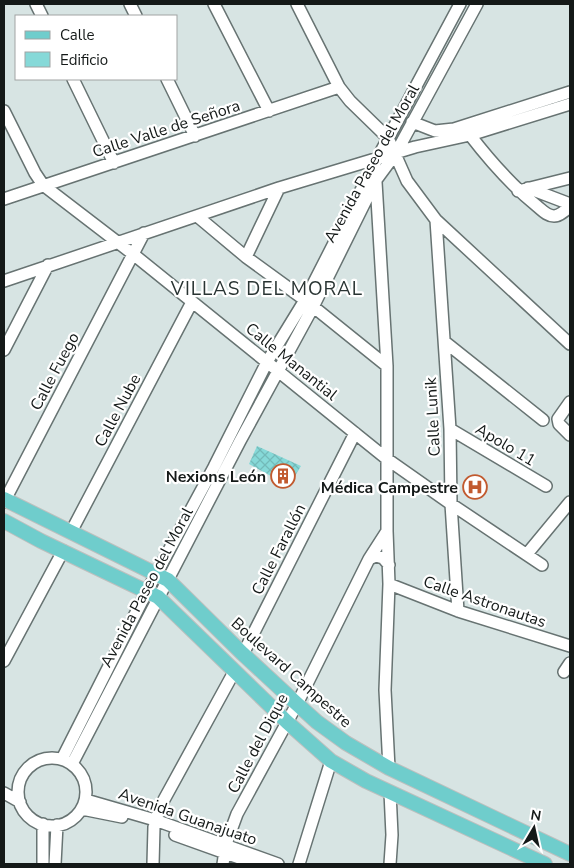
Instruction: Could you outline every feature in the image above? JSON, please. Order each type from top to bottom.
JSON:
[{"type":"main road","name":"Boulevard Campestre","points":[[4,500],[163,577],[243,654],[331,733],[389,768],[570,854]]},
{"type":"main road","points":[[4,521],[153,594],[287,722],[332,760],[355,775],[545,864]]},
{"type":"main road","points":[[389,768],[390,792]]},
{"type":"street","points":[[214,4],[269,111]]},
{"type":"street","points":[[297,4],[339,87],[350,101],[388,138],[407,181],[436,220],[570,344]]},
{"type":"street","name":"Avenida Paseo del Moral","points":[[67,762],[153,594],[278,370],[377,159],[460,4]]},
{"type":"street","points":[[453,48],[455,34],[469,4]]},
{"type":"street","name":"Avenida Paseo del Moral","points":[[163,577],[214,467],[267,362],[309,303],[376,180],[396,154],[477,4]]},
{"type":"street","points":[[73,80],[114,163]]},
{"type":"street","points":[[167,80],[195,136]]},
{"type":"street","name":"Calle Valle de Señora","points":[[4,199],[339,87]]},
{"type":"street","points":[[4,281],[279,188],[415,147],[470,135],[537,108],[570,92]]},
{"type":"street","points":[[412,122],[428,129],[444,131],[537,108],[570,104]]},
{"type":"street","points":[[4,111],[43,185]]},
{"type":"street","points":[[470,135],[496,167],[523,189],[550,216],[558,216],[570,205],[523,189]]},
{"type":"street","points":[[523,189],[570,178]]},
{"type":"street","points":[[376,180],[387,366],[387,531],[389,584],[385,690],[389,768]]},
{"type":"street","name":"Calle Manantial","points":[[43,185],[133,254],[355,433],[451,504],[542,565]]},
{"type":"street","points":[[246,257],[279,188]]},
{"type":"street","points":[[197,216],[246,257],[309,303],[387,366]]},
{"type":"street","name":"Calle Lunik","points":[[436,220],[450,429],[451,504],[458,611]]},
{"type":"street","name":"Calle Fuego","points":[[4,500],[144,233]]},
{"type":"street","points":[[4,350],[48,265]]},
{"type":"street","name":"Calle Nube","points":[[71,532],[192,302]]},
{"type":"street","points":[[445,342],[543,420]]},
{"type":"street","points":[[570,402],[558,419],[559,424],[570,435]]},
{"type":"street","name":"Apolo 11","points":[[450,429],[546,486]]},
{"type":"street","name":"Calle Farallón","points":[[243,654],[355,433]]},
{"type":"street","points":[[527,554],[570,502]]},
{"type":"street","name":"Calle del Dique","points":[[224,854],[237,814],[297,704],[369,559],[387,531]]},
{"type":"street","points":[[4,661],[63,551]]},
{"type":"street","points":[[369,559],[380,556],[389,565]]},
{"type":"street","name":"Calle Astronautas","points":[[389,584],[458,611],[570,646]]},
{"type":"street","points":[[153,864],[155,823],[167,794],[234,672]]},
{"type":"street","points":[[4,792],[20,802],[29,816],[43,824],[57,825],[70,820],[84,804],[86,791],[84,780],[80,772],[67,762],[52,758],[42,760],[26,770],[19,786],[20,802]]},
{"type":"street","points":[[299,864],[332,760]]},
{"type":"street","points":[[4,792],[19,786]]},
{"type":"street","points":[[390,792],[392,835],[390,864]]},
{"type":"street","name":"Avenida Guanajuato","points":[[84,804],[155,823],[224,854],[256,864]]},
{"type":"street","points":[[43,824],[43,864]]},
{"type":"street","points":[[55,864],[57,825]]},
{"type":"street","name":"Avenida Guanajuato","points":[[224,854],[278,864]]},
{"type":"building","name":"Nexions León","points":[[257,446],[301,466],[289,486],[249,464]]},
{"type":"place","name":"Nexions León","points":[[283,476]]},
{"type":"place","name":"Médica Campestre","points":[[475,487]]},
{"type":"district","name":"VILLAS DEL MORAL","points":[[267,288]]}]
